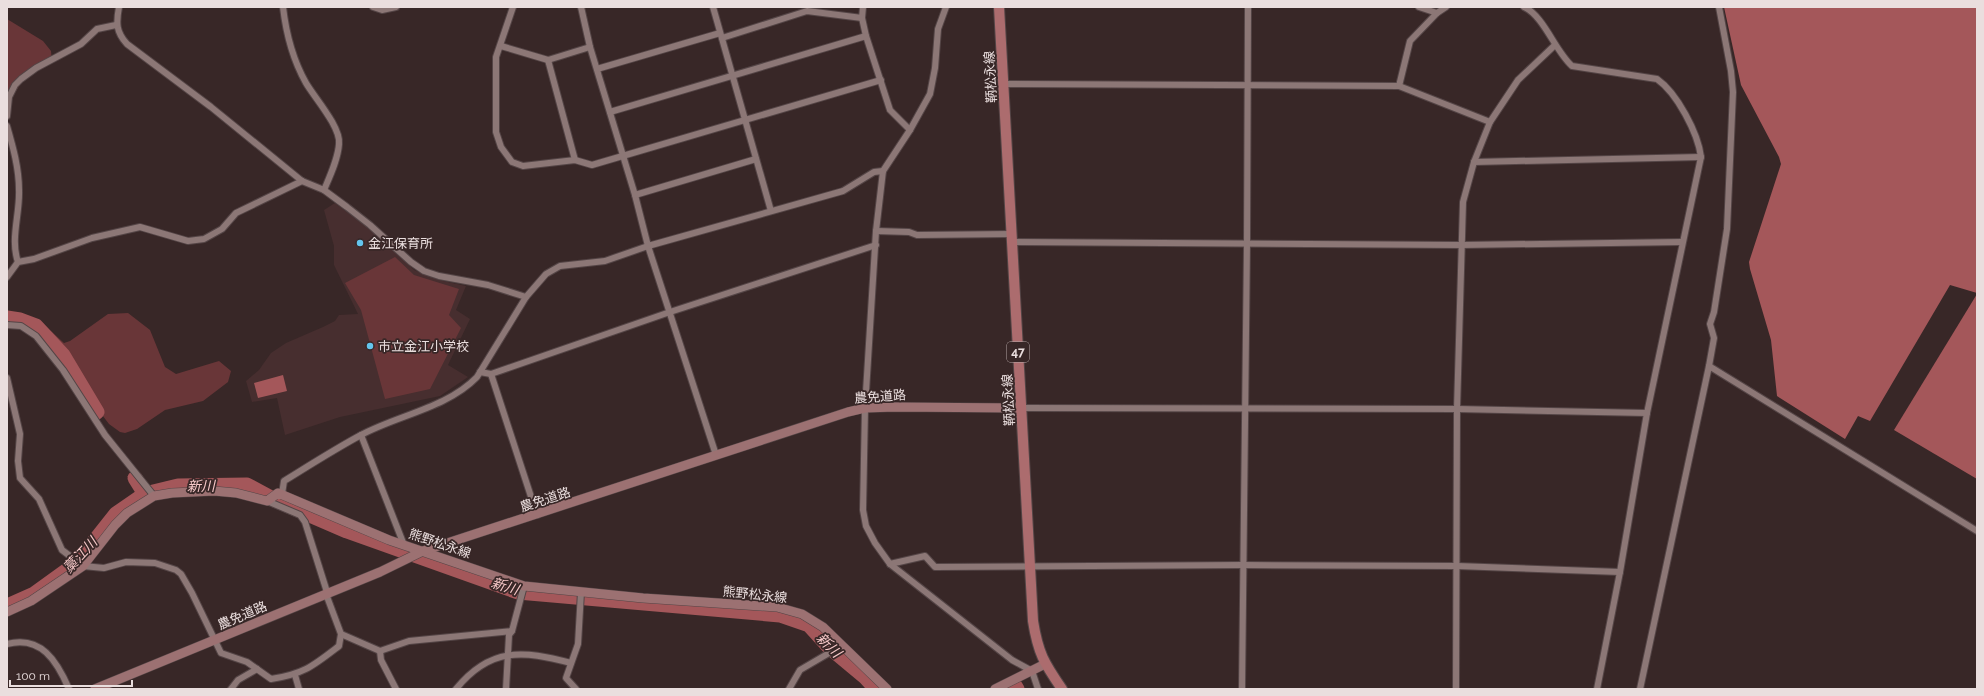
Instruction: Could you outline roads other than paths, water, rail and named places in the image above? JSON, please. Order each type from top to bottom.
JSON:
[{"type":"main road","name":"鞆松永線","points":[[999,7],[1033,621],[1037,642],[1044,664],[1062,689]]},
{"type":"main road","name":"農免道路","points":[[95,689],[380,572],[421,552],[848,412],[865,408],[1021,408]]},
{"type":"main road","name":"熊野松永線","points":[[7,612],[31,601],[79,563],[123,517],[154,496],[172,493],[214,491],[273,497],[324,514],[421,552],[524,588],[777,607],[802,614],[823,627],[887,689]]},
{"type":"main road","points":[[995,689],[1044,664]]},
{"type":"street","points":[[119,7],[116,25],[120,36],[127,44],[211,107],[302,181],[324,190],[370,224],[411,262],[424,271],[439,276],[488,285],[526,297]]},
{"type":"street","points":[[283,7],[285,25],[296,62],[306,83],[327,112],[340,143],[331,174],[324,190]]},
{"type":"street","points":[[373,7],[382,10],[396,7]]},
{"type":"street","points":[[513,7],[496,57],[496,132],[504,152],[512,162],[523,166],[575,160],[592,165],[881,80]]},
{"type":"street","points":[[581,7],[590,48],[635,195],[648,246],[716,455]]},
{"type":"street","points":[[713,7],[771,211]]},
{"type":"street","points":[[863,7],[862,18],[866,36],[890,110],[910,130]]},
{"type":"street","points":[[946,7],[938,29],[935,68],[930,94],[910,130],[883,171],[876,231],[865,408],[863,510],[866,526],[875,543],[890,564],[1012,660],[1032,671],[1038,689]]},
{"type":"street","points":[[1242,689],[1248,7]]},
{"type":"street","points":[[1419,7],[1436,13]]},
{"type":"street","points":[[1399,86],[1410,41],[1436,13],[1446,7]]},
{"type":"street","points":[[1524,7],[1528,9],[1540,22],[1565,60],[1572,66],[1657,79],[1665,85],[1675,97],[1693,131],[1702,157],[1682,242],[1647,413],[1620,572],[1597,689]]},
{"type":"street","points":[[1640,689],[1709,366],[1714,338],[1710,324],[1714,312],[1727,228],[1733,92],[1731,70],[1719,7]]},
{"type":"street","points":[[597,69],[721,36],[807,11],[862,18]]},
{"type":"street","points":[[7,116],[9,96],[15,84],[36,68],[81,44],[97,29],[116,25]]},
{"type":"street","points":[[610,112],[866,36]]},
{"type":"street","points":[[1456,689],[1457,409],[1463,202],[1474,162],[1490,122],[1518,80],[1555,45]]},
{"type":"street","points":[[501,46],[548,60],[590,48]]},
{"type":"street","points":[[548,60],[575,160]]},
{"type":"street","points":[[1003,84],[1399,86],[1490,122]]},
{"type":"street","points":[[7,126],[16,157],[20,191],[14,251],[18,262]]},
{"type":"street","points":[[1474,162],[1702,157]]},
{"type":"street","points":[[635,195],[756,159]]},
{"type":"street","points":[[7,378],[20,434],[18,461],[20,478],[39,499],[62,550],[79,563],[104,568],[126,562],[155,563],[176,570],[181,574],[192,593],[214,641],[221,652],[248,662],[271,679],[295,675],[315,665],[339,646],[341,634],[305,522],[300,515],[273,497],[284,481],[361,435],[452,397],[467,387],[480,372],[526,297],[546,274],[560,266],[605,261],[648,246],[843,191],[874,172],[883,171]]},
{"type":"street","points":[[7,277],[18,262],[34,259],[92,238],[140,227],[188,241],[204,239],[222,229],[236,213],[302,181]]},
{"type":"street","points":[[876,231],[909,232],[916,235],[1247,243],[1461,245],[1682,242]]},
{"type":"street","points":[[480,372],[491,374],[670,312],[876,245]]},
{"type":"street","points":[[7,325],[21,326],[36,336],[63,370],[106,435],[154,496]]},
{"type":"street","points":[[1709,366],[1977,532]]},
{"type":"street","points":[[491,374],[537,515]]},
{"type":"street","points":[[1021,408],[1457,409],[1647,413]]},
{"type":"street","points":[[361,435],[404,545]]},
{"type":"street","points":[[890,564],[925,556],[934,567],[1030,568],[1243,564],[1457,566],[1620,572]]},
{"type":"street","points":[[506,689],[509,635],[512,631],[524,588]]},
{"type":"street","points":[[576,689],[566,678],[578,644],[581,592]]},
{"type":"street","points":[[341,634],[380,651],[409,640],[512,631]]},
{"type":"street","points":[[7,644],[29,642],[45,650],[52,659],[69,689]]},
{"type":"street","points":[[789,689],[800,670],[841,646]]},
{"type":"street","points":[[380,651],[381,660],[396,689]]},
{"type":"street","points":[[456,689],[468,674],[493,658],[539,654],[572,663]]},
{"type":"street","points":[[231,689],[238,680],[257,669]]},
{"type":"street","points":[[295,675],[299,689]]},
{"type":"waterway","name":"新川","points":[[7,318],[20,320],[36,326],[63,355],[97,412]]},
{"type":"waterway","name":"新川","points":[[135,478],[145,494]]},
{"type":"waterway","name":"新川","points":[[7,606],[34,594],[70,568],[93,543],[116,514],[145,494],[178,486],[247,485],[275,500],[347,531],[518,592],[780,615],[809,625],[829,647],[865,677],[876,689]]},
{"type":"waterway","name":"新川","points":[[1005,689],[1014,684],[1017,689]]},
{"type":"place","name":"金江保育所","points":[[360,243]]},
{"type":"place","name":"市立金江小学校","points":[[370,346]]},
{"type":"water label","name":"藁江川","points":[[80,555]]}]
